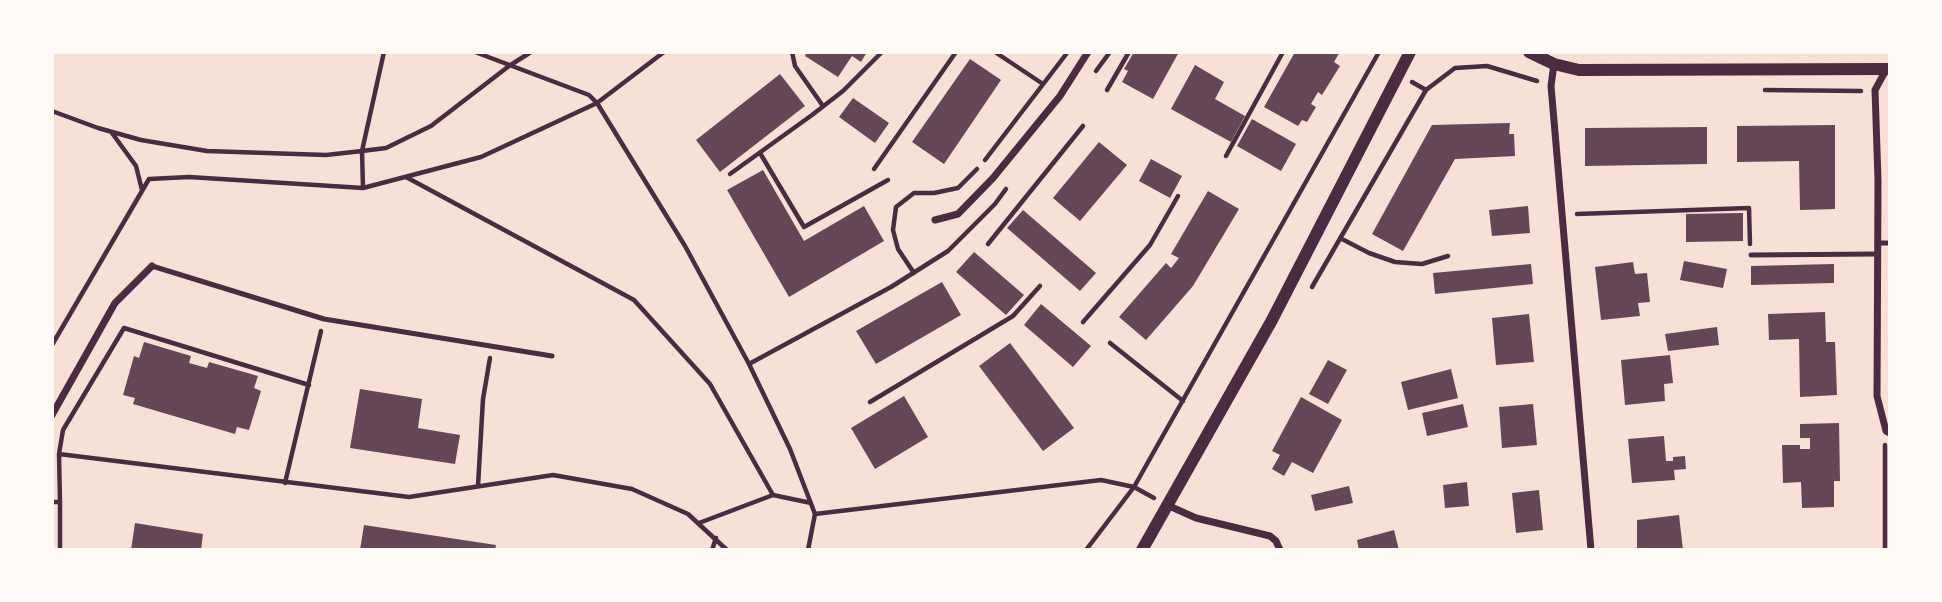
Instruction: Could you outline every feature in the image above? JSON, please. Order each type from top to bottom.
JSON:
[{"type":"street","points":[[935,220],[958,214],[993,178],[1060,96],[1088,52]]},
{"type":"street","points":[[1142,550],[1272,320],[1410,52]]},
{"type":"street","points":[[1529,52],[1554,64],[1579,70],[1888,67]]},
{"type":"street","points":[[1554,64],[1551,86],[1591,550]]},
{"type":"street","points":[[1888,67],[1875,90],[1877,396],[1888,432]]},
{"type":"street","points":[[52,415],[116,303],[152,266]]},
{"type":"street","points":[[1167,505],[1196,519],[1270,536],[1280,550]]},
{"type":"lane","points":[[1878,243],[1889,243]]},
{"type":"lane","points":[[1751,255],[1878,254]]},
{"type":"lane","points":[[152,266],[324,319],[552,356]]},
{"type":"path","points":[[363,188],[362,151],[384,52]]},
{"type":"path","points":[[475,52],[589,95],[597,103],[685,246],[749,364],[790,449],[815,514],[808,550]]},
{"type":"path","points":[[52,111],[141,140],[207,151],[326,155],[362,151],[386,148],[431,127],[531,52]]},
{"type":"path","points":[[52,345],[149,179],[189,177],[363,188],[481,158],[597,103],[664,52]]},
{"type":"path","points":[[792,52],[795,66],[823,106]]},
{"type":"path","points":[[730,174],[823,106],[882,52]]},
{"type":"path","points":[[874,169],[956,52]]},
{"type":"path","points":[[995,52],[1043,84]]},
{"type":"path","points":[[914,273],[898,249],[893,230],[896,207],[914,193],[934,193],[958,188],[981,166],[1067,52]]},
{"type":"path","points":[[1107,90],[1129,52]]},
{"type":"path","points":[[1226,156],[1283,52]]},
{"type":"path","points":[[1086,550],[1134,487],[1379,52]]},
{"type":"path","points":[[1307,295],[1426,90],[1455,68],[1487,66],[1551,86]]},
{"type":"path","points":[[1755,89],[1875,90]]},
{"type":"path","points":[[989,244],[1083,126]]},
{"type":"path","points":[[111,132],[136,166],[142,191]]},
{"type":"path","points":[[760,153],[804,227],[888,180]]},
{"type":"path","points":[[405,177],[634,300],[710,384],[773,495]]},
{"type":"path","points":[[1083,322],[1150,245],[1178,196]]},
{"type":"path","points":[[1562,214],[1749,208],[1751,255]]},
{"type":"path","points":[[1340,238],[1369,253],[1395,262],[1422,264],[1448,256]]},
{"type":"path","points":[[870,402],[1013,316],[1040,286]]},
{"type":"path","points":[[285,483],[324,319]]},
{"type":"path","points":[[60,550],[59,454],[64,430],[124,328],[309,384]]},
{"type":"path","points":[[1110,343],[1183,401]]},
{"type":"path","points":[[478,486],[483,399],[492,347]]},
{"type":"path","points":[[1885,550],[1883,458],[1888,432]]},
{"type":"path","points":[[59,454],[409,498],[553,475],[632,489],[688,514],[727,550]]},
{"type":"path","points":[[815,514],[1101,480],[1134,487],[1167,505]]},
{"type":"path","points":[[699,523],[773,495],[811,503]]},
{"type":"path","points":[[52,502],[60,502]]},
{"type":"path","points":[[712,550],[716,538]]},
{"type":"building","points":[[807,52],[867,52],[861,62],[852,56],[838,77],[805,56]]},
{"type":"building","points":[[1134,52],[1179,52],[1153,99],[1122,82],[1128,71],[1124,69]]},
{"type":"building","points":[[1295,52],[1340,52],[1334,62],[1340,66],[1322,95],[1318,92],[1311,104],[1316,107],[1307,122],[1302,120],[1298,126],[1264,107]]},
{"type":"building","points":[[970,59],[1001,80],[944,164],[912,142]]},
{"type":"building","points":[[1195,65],[1224,82],[1215,99],[1245,116],[1231,142],[1171,109]]},
{"type":"building","points":[[780,74],[805,106],[720,172],[696,140]]},
{"type":"building","points":[[853,98],[889,123],[875,143],[839,117]]},
{"type":"building","points":[[1252,119],[1296,144],[1281,171],[1237,146]]},
{"type":"building","points":[[1510,123],[1509,134],[1514,134],[1515,156],[1455,159],[1403,251],[1372,234],[1432,125]]},
{"type":"building","points":[[1835,125],[1835,209],[1800,210],[1799,161],[1737,162],[1737,126]]},
{"type":"building","points":[[1707,127],[1707,164],[1585,166],[1585,128]]},
{"type":"building","points":[[1099,142],[1127,165],[1080,221],[1053,198]]},
{"type":"building","points":[[1151,159],[1182,176],[1170,198],[1139,181]]},
{"type":"building","points":[[763,170],[804,241],[864,206],[884,241],[789,297],[727,190]]},
{"type":"building","points":[[1208,191],[1239,209],[1193,286],[1146,340],[1119,317],[1166,263],[1171,268],[1179,258],[1171,254]]},
{"type":"building","points":[[1528,206],[1530,233],[1492,236],[1489,210]]},
{"type":"building","points":[[1023,210],[1096,273],[1080,291],[1007,228]]},
{"type":"building","points":[[1743,213],[1743,241],[1686,242],[1686,214]]},
{"type":"building","points":[[974,252],[1024,295],[1006,315],[956,272]]},
{"type":"building","points":[[1684,261],[1727,269],[1723,288],[1680,280]]},
{"type":"building","points":[[1633,262],[1635,274],[1647,273],[1650,302],[1638,303],[1640,316],[1601,320],[1595,267]]},
{"type":"building","points":[[1531,264],[1533,284],[1435,294],[1433,273]]},
{"type":"building","points":[[1834,264],[1834,283],[1751,285],[1751,266]]},
{"type":"building","points":[[942,282],[961,315],[876,364],[856,331]]},
{"type":"building","points":[[1041,304],[1091,346],[1073,367],[1024,325]]},
{"type":"building","points":[[1825,312],[1826,342],[1835,342],[1837,395],[1800,397],[1799,339],[1769,340],[1768,314]]},
{"type":"building","points":[[1529,314],[1534,362],[1496,365],[1492,318]]},
{"type":"building","points":[[1717,327],[1719,345],[1668,351],[1665,334]]},
{"type":"building","points":[[144,342],[191,356],[189,363],[207,368],[209,362],[258,376],[254,388],[261,391],[249,430],[237,427],[235,434],[133,404],[135,398],[123,395],[134,356],[139,358]]},
{"type":"building","points":[[1010,343],[1074,428],[1043,451],[979,366]]},
{"type":"building","points":[[1670,355],[1673,383],[1664,384],[1665,401],[1625,405],[1621,360]]},
{"type":"building","points":[[1328,360],[1347,370],[1328,404],[1309,394]]},
{"type":"building","points":[[1451,369],[1458,398],[1408,410],[1401,382]]},
{"type":"building","points":[[360,389],[422,399],[418,428],[460,435],[455,464],[350,448]]},
{"type":"building","points":[[904,396],[928,437],[875,469],[851,428]]},
{"type":"building","points":[[1301,397],[1342,420],[1313,473],[1292,462],[1284,476],[1272,469],[1280,455],[1272,451]]},
{"type":"building","points":[[1463,404],[1468,427],[1427,436],[1422,413]]},
{"type":"building","points":[[1533,404],[1537,445],[1502,448],[1499,407]]},
{"type":"building","points":[[1839,423],[1840,481],[1834,481],[1834,507],[1802,508],[1801,482],[1783,483],[1782,445],[1800,445],[1800,449],[1810,449],[1810,438],[1800,438],[1800,424]]},
{"type":"building","points":[[1664,436],[1666,461],[1685,456],[1686,469],[1674,470],[1675,480],[1632,483],[1628,439]]},
{"type":"building","points":[[1467,482],[1469,506],[1445,508],[1443,485]]},
{"type":"building","points":[[1349,486],[1353,503],[1315,511],[1311,495]]},
{"type":"building","points":[[1539,490],[1543,530],[1516,533],[1512,493]]},
{"type":"building","points":[[1679,515],[1683,550],[1637,550],[1637,520]]},
{"type":"building","points":[[135,523],[203,534],[201,550],[131,550]]},
{"type":"building","points":[[364,525],[496,545],[495,550],[360,550]]},
{"type":"building","points":[[1394,530],[1399,550],[1359,550],[1357,540]]}]
